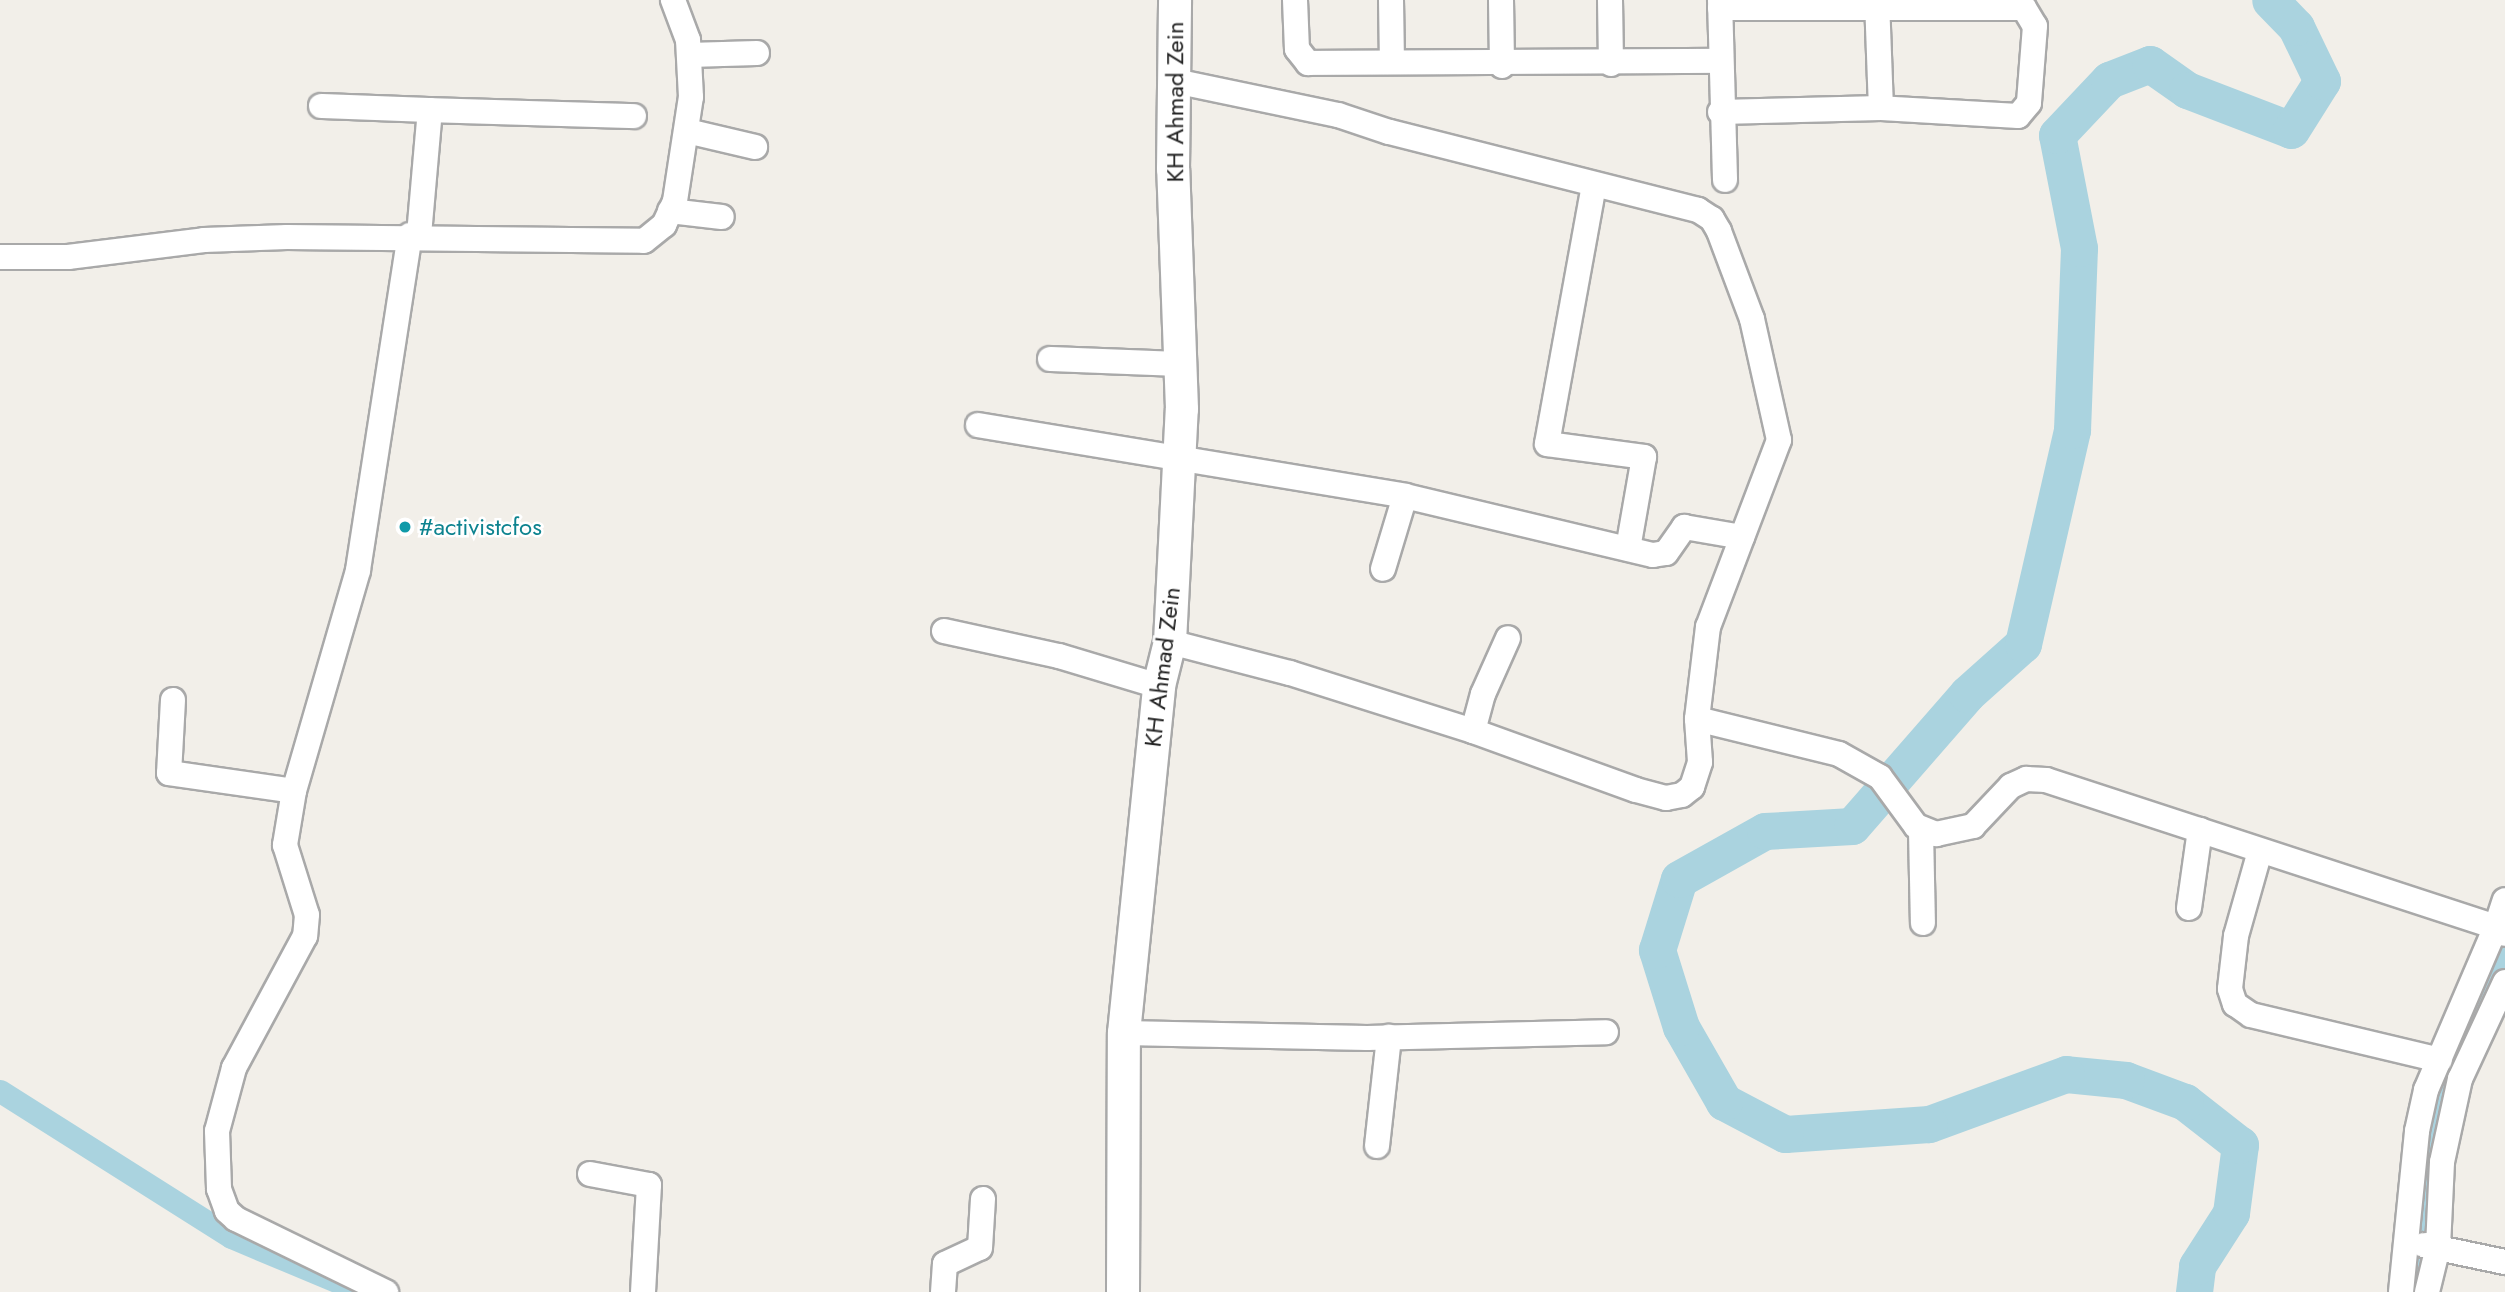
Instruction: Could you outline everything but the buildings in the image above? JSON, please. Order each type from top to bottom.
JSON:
[{"type":"street","points":[[0,257],[68,257],[204,240],[414,235],[621,243],[644,241],[664,225],[670,211],[687,131],[691,97],[689,55],[673,0]]},
{"type":"street","name":"KH Ahmad Zein","points":[[1123,1292],[1124,1033],[1159,686],[1170,642],[1180,456],[1175,0]]},
{"type":"street","points":[[1295,0],[1297,49],[1308,63],[1392,62],[1502,66],[1720,61]]},
{"type":"street","points":[[1391,0],[1392,62]]},
{"type":"street","points":[[1501,0],[1502,66]]},
{"type":"street","points":[[1610,0],[1611,64]]},
{"type":"street","points":[[1877,2],[1881,108]]},
{"type":"street","points":[[1720,113],[1881,108],[2018,116],[2029,103],[2035,26],[2024,8],[1877,2],[1720,4],[1720,113],[1725,180]]},
{"type":"street","points":[[689,55],[757,53]]},
{"type":"street","points":[[1170,642],[1290,673],[1473,731],[1666,798],[1682,795],[1698,775],[1698,719],[1708,627],[1779,440],[1752,319],[1719,232],[1698,210],[1594,185],[1338,115],[1175,81]]},
{"type":"street","points":[[321,106],[634,116]]},
{"type":"street","points":[[386,1292],[236,1219],[227,1211],[219,1189],[217,1131],[234,1068],[304,936],[307,915],[285,845],[294,791],[358,570],[414,235],[430,110]]},
{"type":"street","points":[[687,131],[755,146]]},
{"type":"street","points":[[1594,185],[1547,443],[1644,457],[1628,549]]},
{"type":"street","points":[[670,211],[722,217]]},
{"type":"street","points":[[1050,359],[1180,364]]},
{"type":"street","points":[[978,425],[1180,456],[1405,496],[1660,555],[1684,527],[1742,537]]},
{"type":"street","points":[[1383,569],[1405,496]]},
{"type":"street","points":[[944,631],[1059,656],[1159,686]]},
{"type":"street","points":[[1473,731],[1483,694],[1508,638]]},
{"type":"street","points":[[173,700],[169,773],[294,791]]},
{"type":"street","points":[[1698,719],[1819,747],[1880,777],[1904,813],[1921,831],[1936,834],[1973,826],[2011,786],[2026,779],[2076,787],[2500,930]]},
{"type":"street","points":[[2189,908],[2200,830]]},
{"type":"street","points":[[1921,831],[1923,923]]},
{"type":"street","points":[[2260,851],[2236,936],[2230,989],[2235,1004],[2251,1015],[2440,1060]]},
{"type":"street","points":[[2427,1292],[2417,1131],[2426,1090],[2500,930],[2505,900]]},
{"type":"street","points":[[2401,1292],[2424,1245],[2460,1079],[2505,982]]},
{"type":"street","points":[[1124,1033],[1389,1037],[1606,1032]]},
{"type":"street","points":[[1377,1146],[1389,1037]]},
{"type":"street","points":[[590,1174],[649,1185],[643,1292]]},
{"type":"street","points":[[943,1292],[945,1264],[980,1248],[983,1199]]},
{"type":"street","points":[[2424,1245],[2505,1262]]},
{"type":"waterway","points":[[2194,1292],[2197,1266],[2231,1213],[2240,1145],[2185,1102],[2126,1080],[2066,1074],[1929,1124],[1785,1134],[1724,1102],[1681,1027],[1657,950],[1679,879],[1765,831],[1852,826],[1967,694],[2023,644],[2072,430],[2079,248],[2057,135],[2109,80],[2150,64],[2187,90],[2291,130],[2322,81],[2296,27],[2270,0]]},
{"type":"waterway","points":[[2414,1292],[2427,1224],[2436,1115],[2505,946]]},
{"type":"waterway","points":[[0,1091],[231,1237],[360,1291]]},
{"type":"place","name":"#activistcfos","points":[[405,527]]}]
